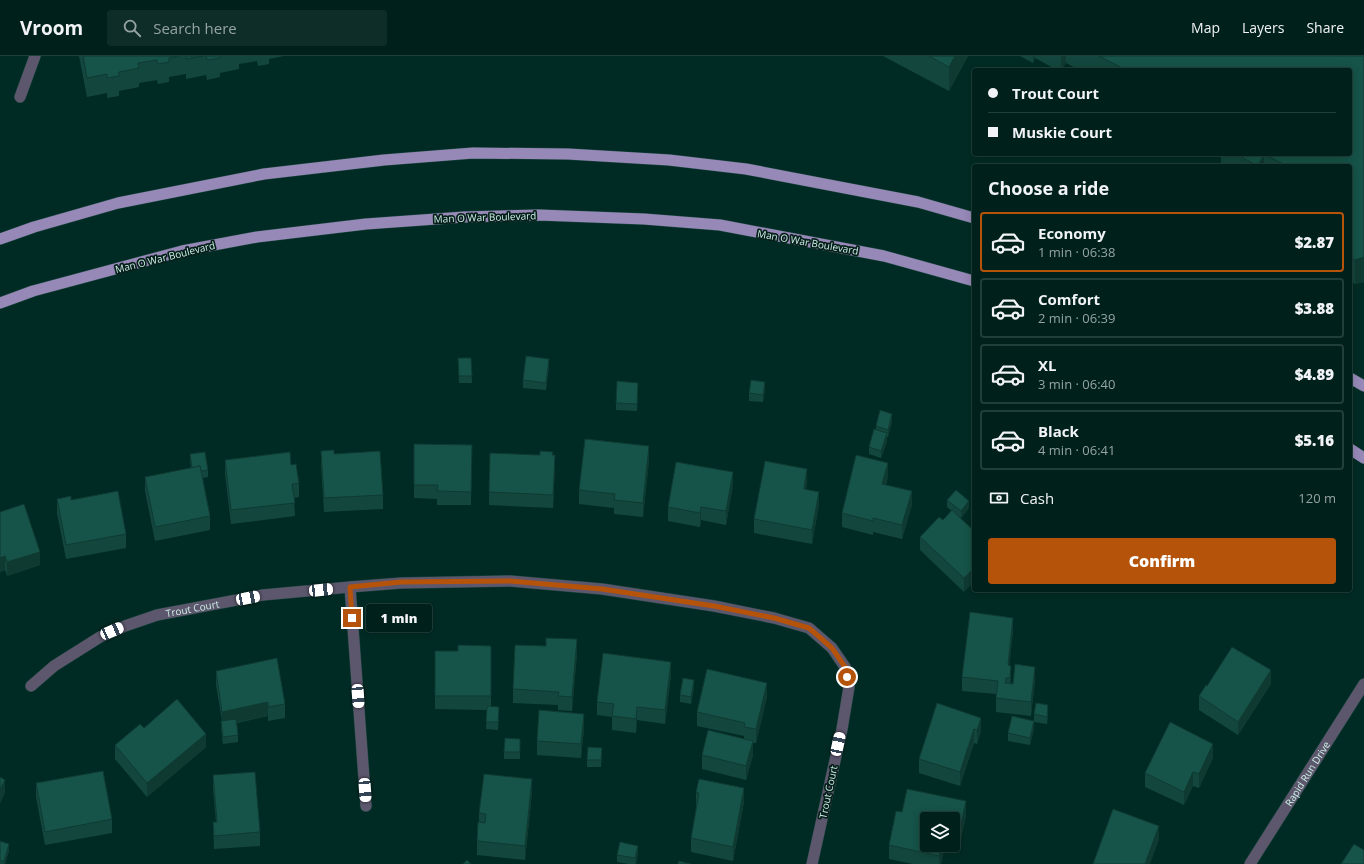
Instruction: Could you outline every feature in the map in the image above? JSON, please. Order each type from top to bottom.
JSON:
[{"type":"main road","points":[[0,238],[118,203],[264,174],[384,160],[473,153],[568,154],[653,159],[746,169],[918,202],[972,217]]},
{"type":"main road","name":"Man O War Boulevard","points":[[0,303],[33,291],[182,251],[257,237],[366,224],[471,217],[538,215],[644,219],[720,226],[884,256],[972,280]]},
{"type":"main road","points":[[1352,379],[1364,386]]},
{"type":"main road","points":[[1352,450],[1364,458]]},
{"type":"street","points":[[20,96],[35,56]]},
{"type":"street","name":"Trout Court","points":[[31,686],[54,666],[100,637],[125,626],[157,615],[263,595],[401,582],[510,581],[594,588],[714,606],[774,618],[809,628],[832,648],[845,667],[849,687],[842,729],[812,864]]},
{"type":"street","points":[[350,587],[366,806]]},
{"type":"street","name":"Rapid Run Drive","points":[[1250,864],[1364,684]]},
{"type":"building","points":[[83,56],[179,56],[169,58],[169,62],[158,64],[157,60],[138,63],[139,68],[119,72],[119,76],[107,78],[107,74],[87,78]]},
{"type":"building","points":[[186,56],[203,56],[186,59]]},
{"type":"building","points":[[206,56],[220,56],[220,58],[207,60]]},
{"type":"building","points":[[929,56],[955,56],[949,67]]},
{"type":"building","points":[[1099,56],[1364,56],[1364,257],[1355,260],[1352,258],[1352,164],[1283,164],[1268,156],[1352,156],[1352,68],[1122,68]]},
{"type":"building","points":[[1240,156],[1263,156],[1259,164],[1254,164]]},
{"type":"building","points":[[526,356],[549,359],[546,383],[523,380]]},
{"type":"building","points":[[458,358],[471,358],[472,376],[459,376]]},
{"type":"building","points":[[751,380],[765,382],[763,395],[749,393]]},
{"type":"building","points":[[617,381],[638,383],[637,404],[616,403]]},
{"type":"building","points":[[880,410],[892,414],[888,430],[876,426]]},
{"type":"building","points":[[874,429],[887,433],[881,451],[869,447]]},
{"type":"building","points":[[585,439],[649,446],[643,503],[614,500],[615,494],[579,490]]},
{"type":"building","points":[[414,444],[472,445],[471,492],[437,491],[438,485],[414,485]]},
{"type":"building","points":[[334,450],[334,454],[380,451],[383,495],[324,498],[321,451]]},
{"type":"building","points":[[540,451],[553,452],[552,455],[555,455],[553,495],[489,492],[490,453],[540,455]]},
{"type":"building","points":[[205,452],[208,470],[201,471],[200,466],[192,468],[190,454]]},
{"type":"building","points":[[290,452],[291,465],[296,464],[299,483],[292,484],[295,503],[231,510],[225,460]]},
{"type":"building","points":[[856,455],[888,463],[882,484],[912,491],[902,525],[873,518],[873,521],[842,513]]},
{"type":"building","points":[[765,461],[807,469],[804,489],[819,492],[812,530],[754,519]]},
{"type":"building","points":[[676,462],[733,472],[726,511],[701,507],[700,513],[668,507]]},
{"type":"building","points":[[200,466],[210,516],[155,527],[145,477]]},
{"type":"building","points":[[956,490],[969,501],[961,511],[947,500]]},
{"type":"building","points":[[118,491],[126,534],[66,545],[57,499],[71,496],[71,500]]},
{"type":"building","points":[[24,504],[40,552],[7,562],[5,556],[0,558],[0,512]]},
{"type":"building","points":[[952,510],[972,529],[972,570],[964,578],[920,537],[939,517],[943,520]]},
{"type":"building","points":[[970,612],[1013,618],[1008,665],[1011,666],[1010,678],[1006,678],[1005,683],[1013,684],[1015,664],[1035,667],[1031,702],[996,698],[998,681],[962,677]]},
{"type":"building","points":[[546,638],[577,639],[572,697],[558,696],[559,692],[513,689],[515,645],[546,646]]},
{"type":"building","points":[[458,645],[491,646],[491,696],[435,696],[435,651],[458,651]]},
{"type":"building","points":[[1232,647],[1271,670],[1238,722],[1199,696]]},
{"type":"building","points":[[603,653],[671,662],[665,710],[637,707],[636,719],[612,716],[614,704],[597,702]]},
{"type":"building","points":[[277,658],[285,704],[268,707],[268,702],[222,712],[216,671]]},
{"type":"building","points":[[707,669],[767,683],[756,729],[744,727],[745,723],[697,712]]},
{"type":"building","points":[[683,678],[694,680],[691,697],[680,695]]},
{"type":"building","points":[[177,699],[206,734],[147,783],[115,745],[140,724],[144,728]]},
{"type":"building","points":[[937,703],[981,718],[977,730],[974,729],[960,772],[919,759]]},
{"type":"building","points":[[1036,703],[1048,705],[1047,717],[1034,714]]},
{"type":"building","points":[[487,706],[499,707],[498,722],[486,722]]},
{"type":"building","points":[[539,710],[584,714],[581,744],[537,741]]},
{"type":"building","points":[[1012,716],[1034,721],[1030,738],[1008,733]]},
{"type":"building","points":[[236,719],[238,735],[223,737],[221,721]]},
{"type":"building","points":[[1170,722],[1213,744],[1199,774],[1193,772],[1184,792],[1145,773]]},
{"type":"building","points":[[708,730],[753,741],[746,766],[702,755]]},
{"type":"building","points":[[505,738],[520,739],[520,752],[504,752]]},
{"type":"building","points":[[588,747],[602,748],[601,760],[587,760]]},
{"type":"building","points":[[103,771],[112,819],[45,832],[36,783]]},
{"type":"building","points":[[255,772],[260,832],[214,836],[213,822],[217,822],[213,775]]},
{"type":"building","points":[[484,774],[532,779],[525,846],[477,841],[478,822],[485,823],[486,814],[479,813]]},
{"type":"building","points":[[0,777],[5,780],[0,790]]},
{"type":"building","points":[[699,779],[744,788],[733,847],[691,838],[699,793],[696,792]]},
{"type":"building","points":[[907,789],[966,801],[960,829],[960,812],[920,812],[920,852],[889,845],[896,811],[902,812]]},
{"type":"building","points":[[1113,809],[1159,826],[1145,864],[1093,864]]},
{"type":"building","points":[[0,841],[9,844],[4,862],[0,860]]},
{"type":"building","points":[[620,842],[638,846],[635,858],[617,855]]},
{"type":"building","points":[[1354,844],[1364,850],[1364,864],[1341,864]]},
{"type":"building","points":[[921,852],[940,852],[939,856]]},
{"type":"building","points":[[467,860],[471,864],[463,864]]},
{"type":"building","points":[[679,861],[691,864],[678,864]]},
{"type":"route","points":[[352,618],[350,587],[401,582],[510,581],[602,589],[714,606],[774,618],[809,628],[832,648],[845,667],[847,677]]}]
